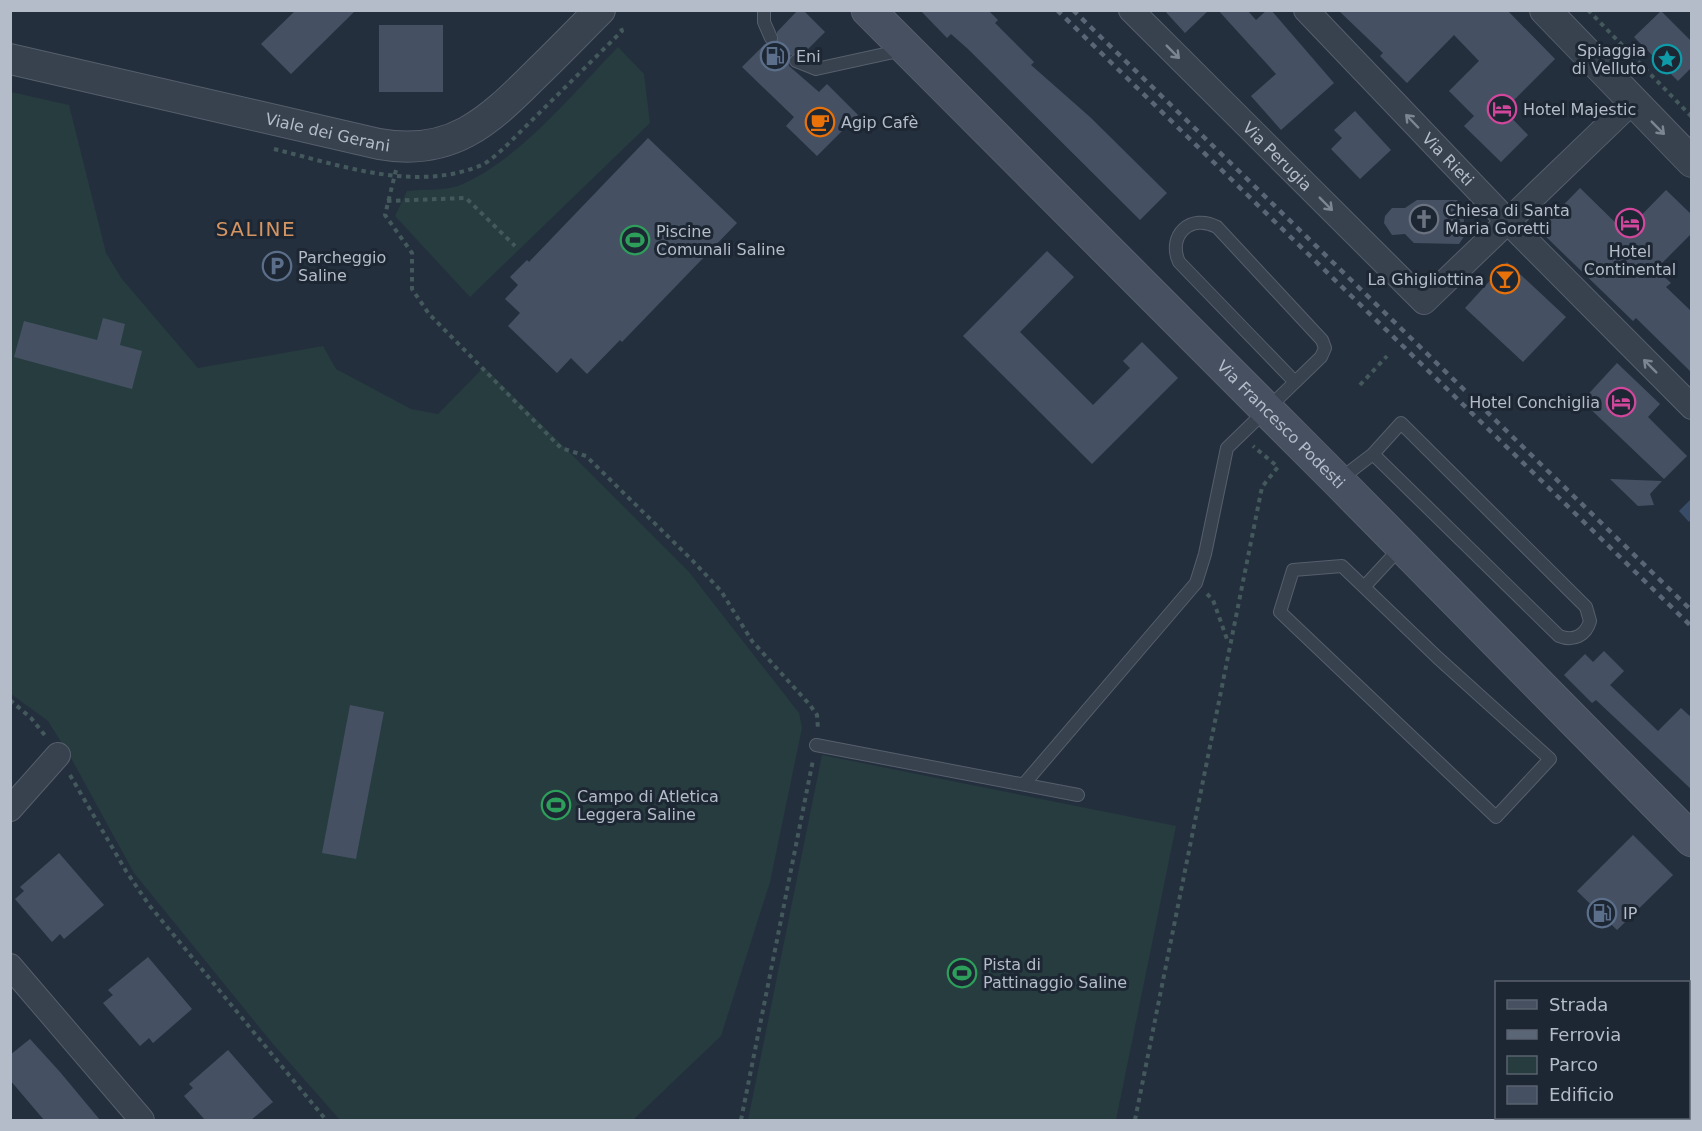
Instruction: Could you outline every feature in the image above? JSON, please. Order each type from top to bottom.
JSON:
[{"type":"main road","name":"Via Francesco Podesti","points":[[868,10],[910,49],[1692,840]]},
{"type":"street","name":"Viale dei Gerani","points":[[10,59],[379,144],[403,147],[448,141],[482,124],[600,10]]},
{"type":"street","name":"Via Perugia","points":[[1131,10],[1424,302],[1509,222]]},
{"type":"street","name":"Via Rieti","points":[[1306,10],[1509,222],[1692,407]]},
{"type":"street","points":[[1545,10],[1692,162]]},
{"type":"street","points":[[1509,222],[1632,102]]},
{"type":"street","points":[[10,809],[58,755]]},
{"type":"street","points":[[10,966],[142,1120]]},
{"type":"lane","points":[[764,10],[764,22],[771,38]]},
{"type":"lane","points":[[796,61],[816,69],[910,49]]},
{"type":"lane","points":[[1024,784],[1196,583],[1205,554],[1227,448],[1321,357],[1325,348],[1322,340],[1217,227],[1203,222],[1182,230],[1175,245],[1179,262],[1295,382]]},
{"type":"lane","points":[[1338,481],[1373,454],[1401,423],[1586,607],[1590,621],[1584,633],[1572,639],[1559,636],[1373,454]]},
{"type":"lane","points":[[1364,587],[1402,546]]},
{"type":"lane","points":[[1342,566],[1364,587],[1437,658],[1551,759],[1496,817],[1280,612],[1293,570],[1342,566]]},
{"type":"lane","points":[[816,745],[1078,795]]},
{"type":"path","points":[[1588,10],[1692,117]]},
{"type":"path","points":[[403,147],[387,201],[387,221],[412,253],[411,289],[429,314],[561,448],[586,456],[721,591],[752,641],[817,715],[816,745],[741,1120]]},
{"type":"path","points":[[387,201],[466,198],[515,246]]},
{"type":"path","points":[[1360,385],[1387,356]]},
{"type":"path","points":[[1135,1120],[1214,728],[1229,642],[1262,487],[1278,467],[1240,435]]},
{"type":"path","points":[[1196,583],[1213,600],[1229,642]]},
{"type":"path","points":[[10,700],[43,731],[126,872],[150,904],[326,1120]]},
{"type":"green space","points":[[618,47],[644,74],[650,123],[470,297],[395,216],[407,191],[446,189],[458,186],[502,161],[544,125]]},
{"type":"green space","points":[[11,92],[69,105],[106,253],[122,279],[198,368],[323,346],[336,369],[411,409],[438,414],[484,367],[689,572],[799,713],[802,728],[770,882],[721,1036],[633,1120],[340,1120],[273,1044],[134,873],[48,721],[11,694]]},
{"type":"green space","name":"Pista di Pattinaggio Saline","points":[[822,755],[1176,826],[1116,1120],[748,1120]]},
{"type":"water","points":[[1691,499],[1691,519],[1689,522],[1679,511]]},
{"type":"building","points":[[296,10],[356,10],[291,74],[261,44]]},
{"type":"building","points":[[798,10],[803,10],[825,32],[802,55],[790,55],[789,66],[819,92],[827,84],[858,115],[817,156],[786,126],[794,117],[742,67],[765,44],[771,46],[777,43],[777,32]]},
{"type":"building","points":[[920,10],[988,10],[998,20],[995,23],[1034,62],[1031,65],[1090,117],[1167,193],[1140,220],[968,49],[951,34],[947,38]]},
{"type":"building","points":[[1164,10],[1209,10],[1185,33]]},
{"type":"building","points":[[1218,10],[1247,10],[1256,20],[1267,10],[1271,10],[1334,83],[1281,130],[1251,96],[1276,74]]},
{"type":"building","points":[[1338,10],[1507,10],[1555,59],[1504,110],[1528,135],[1501,162],[1464,126],[1474,116],[1449,91],[1479,61],[1454,35],[1407,83],[1380,56],[1383,53]]},
{"type":"building","points":[[1661,11],[1692,42],[1692,67],[1678,81],[1634,37]]},
{"type":"building","points":[[379,25],[443,25],[443,92],[379,92]]},
{"type":"building","points":[[1355,111],[1391,150],[1360,179],[1331,149],[1342,138],[1334,130]]},
{"type":"building","name":"Piscine Comunali Saline","points":[[648,138],[737,223],[622,342],[620,340],[587,374],[571,358],[557,373],[508,326],[520,313],[505,299],[518,285],[510,277],[527,260],[529,262]]},
{"type":"building","points":[[1580,188],[1625,232],[1666,190],[1692,215],[1692,233],[1656,269],[1671,283],[1666,287],[1692,312],[1692,373],[1636,318],[1633,321],[1539,230]]},
{"type":"building","name":"Chiesa di Santa Maria Goretti","points":[[1417,200],[1457,200],[1463,206],[1465,235],[1459,244],[1414,243],[1405,234],[1392,235],[1384,223],[1385,216],[1392,208],[1405,208]]},
{"type":"building","points":[[1047,251],[1074,277],[1020,332],[1093,405],[1130,368],[1123,361],[1142,342],[1178,378],[1092,464],[963,336]]},
{"type":"building","points":[[1507,262],[1566,317],[1523,362],[1465,308]]},
{"type":"building","points":[[103,318],[125,324],[120,345],[142,351],[132,389],[14,357],[24,321],[97,340]]},
{"type":"building","name":"Hotel Conchiglia","points":[[1617,363],[1660,404],[1648,417],[1687,456],[1664,479],[1582,401]]},
{"type":"building","points":[[1610,479],[1662,481],[1650,494],[1654,505],[1638,506]]},
{"type":"building","points":[[1604,651],[1624,671],[1610,685],[1658,731],[1681,708],[1692,718],[1692,790],[1596,700],[1592,703],[1564,675],[1585,654],[1593,662]]},
{"type":"building","points":[[350,705],[384,712],[356,859],[322,853]]},
{"type":"building","points":[[1633,835],[1673,875],[1617,930],[1577,891]]},
{"type":"building","points":[[59,853],[104,905],[64,939],[60,934],[52,942],[15,899],[24,891],[20,887]]},
{"type":"building","points":[[148,957],[192,1009],[153,1043],[149,1038],[140,1046],[103,1003],[113,995],[108,990]]},
{"type":"building","points":[[30,1039],[100,1120],[44,1120],[10,1080],[10,1055]]},
{"type":"building","points":[[228,1050],[273,1102],[251,1120],[205,1120],[184,1096],[193,1088],[189,1084]]},
{"type":"railway","points":[[1057,10],[1692,627]]},
{"type":"railway","points":[[1073,10],[1692,611]]},
{"type":"place","name":"Eni","points":[[775,56]]},
{"type":"place","name":"Spiaggia di Velluto","points":[[1667,59]]},
{"type":"place","name":"Hotel Majestic","points":[[1502,109]]},
{"type":"place","name":"Agip Cafè","points":[[820,122]]},
{"type":"place","name":"Chiesa di Santa Maria Goretti","points":[[1424,219]]},
{"type":"place","name":"Hotel Continental","points":[[1630,223]]},
{"type":"place","name":"Piscine Comunali Saline","points":[[635,240]]},
{"type":"place","name":"Parcheggio Saline","points":[[277,266]]},
{"type":"place","name":"La Ghigliottina","points":[[1505,279]]},
{"type":"place","name":"Hotel Conchiglia","points":[[1621,402]]},
{"type":"place","name":"Campo di Atletica Leggera Saline","points":[[556,805]]},
{"type":"place","name":"IP","points":[[1602,913]]},
{"type":"place","name":"Pista di Pattinaggio Saline","points":[[962,973]]},
{"type":"district","name":"SALINE","points":[[256,229]]}]
